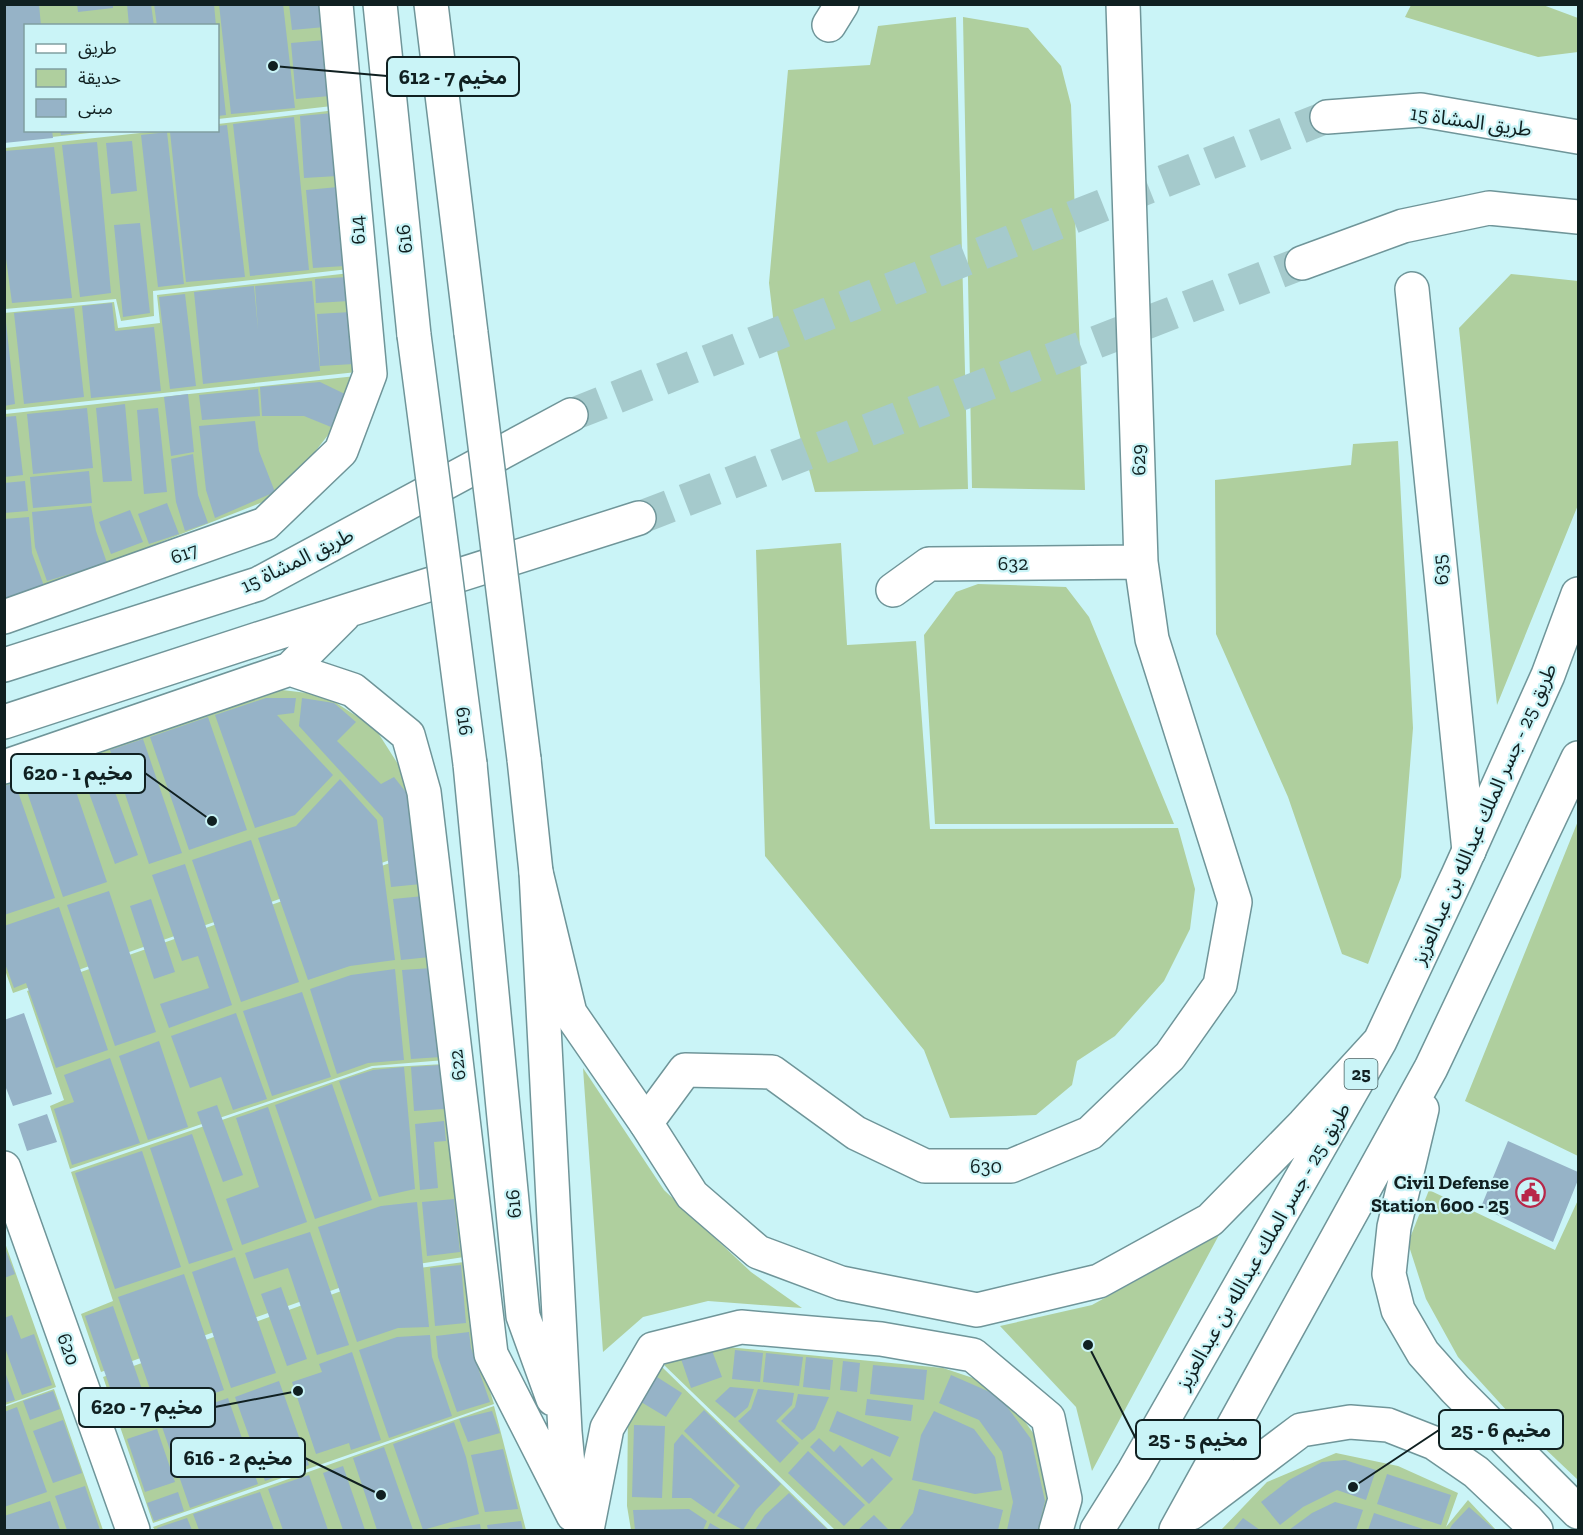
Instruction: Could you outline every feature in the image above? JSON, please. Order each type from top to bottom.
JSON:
[{"type":"street","name":"614","points":[[336,4],[370,374],[341,451]]},
{"type":"street","name":"616","points":[[380,4],[414,335],[470,764],[523,1316],[565,1432]]},
{"type":"street","name":"616","points":[[431,4],[536,872],[565,1432],[578,1525]]},
{"type":"street","name":"629","points":[[1123,4],[1141,562],[1152,639],[1235,902]]},
{"type":"street","name":"طريق المشاة 15","points":[[1327,117],[1421,110],[1578,137]]},
{"type":"street","points":[[1302,263],[1402,226],[1489,208],[1578,217]]},
{"type":"street","name":"635","points":[[1412,289],[1469,851]]},
{"type":"street","name":"طريق المشاة 15","points":[[4,665],[258,584],[571,415]]},
{"type":"street","name":"617","points":[[4,617],[265,524],[341,451]]},
{"type":"street","points":[[4,722],[639,518]]},
{"type":"street","name":"632","points":[[893,590],[929,564],[1141,562]]},
{"type":"street","name":"طريق 25 - جسر الملك عبدالله بن عبدالعزيز","points":[[1097,1530],[1134,1471],[1380,1041],[1548,675],[1578,594]]},
{"type":"street","points":[[4,767],[290,669],[348,612]]},
{"type":"street","name":"622","points":[[290,669],[353,690],[408,735],[424,792],[491,1354],[578,1525]]},
{"type":"street","points":[[1180,1525],[1431,1068],[1578,758]]},
{"type":"street","points":[[536,872],[570,1014],[646,1123],[692,1195],[758,1252],[841,1283],[977,1310],[1099,1281],[1210,1220],[1304,1124],[1380,1041]]},
{"type":"street","name":"630","points":[[646,1123],[685,1070],[772,1072],[856,1133],[925,1166],[1011,1166],[1090,1133],[1170,1056],[1220,985],[1235,902]]},
{"type":"street","points":[[1431,1068],[1394,1227],[1389,1275],[1398,1310],[1423,1353],[1455,1389],[1578,1512]]},
{"type":"street","name":"620","points":[[4,1168],[133,1530]]},
{"type":"street","points":[[578,1525],[607,1428],[653,1349],[741,1327],[881,1339],[973,1355],[1048,1418],[1065,1499],[1056,1530]]},
{"type":"street","points":[[1180,1525],[1301,1430],[1350,1422],[1388,1425],[1434,1443],[1476,1472],[1536,1530]]},
{"type":"green space","points":[[4,5],[323,5],[332,106],[219,119],[219,24],[24,24],[24,132],[99,132],[5,142]]},
{"type":"green space","points":[[1411,5],[1543,5],[1578,18],[1578,52],[1538,57],[1405,17]]},
{"type":"green space","points":[[956,17],[968,489],[815,492],[777,351],[769,283],[788,70],[870,65],[878,26]]},
{"type":"green space","points":[[963,17],[1028,28],[1061,66],[1071,105],[1085,490],[972,488]]},
{"type":"green space","points":[[336,110],[349,269],[153,291],[154,316],[121,321],[116,299],[5,309],[5,148],[149,132],[219,132],[219,124]]},
{"type":"green space","points":[[350,273],[357,372],[5,410],[4,313],[114,302],[118,328],[160,323],[157,295]]},
{"type":"green space","points":[[1511,274],[1578,281],[1578,505],[1497,705],[1459,328]]},
{"type":"green space","points":[[356,376],[332,430],[281,495],[5,603],[5,414]]},
{"type":"green space","points":[[1398,441],[1413,728],[1401,877],[1368,964],[1342,954],[1288,797],[1216,634],[1215,480],[1351,465],[1353,444]]},
{"type":"green space","points":[[841,543],[847,645],[916,641],[930,829],[1178,828],[1195,889],[1190,929],[1164,981],[1115,1036],[1077,1061],[1072,1085],[1036,1115],[950,1118],[924,1050],[765,856],[756,550]]},
{"type":"green space","points":[[978,584],[1066,587],[1089,617],[1174,824],[935,824],[924,635],[956,592]]},
{"type":"green space","points":[[274,689],[324,695],[375,728],[417,794],[421,849],[13,993],[5,970],[5,783]]},
{"type":"green space","points":[[1578,821],[1578,1156],[1465,1101]]},
{"type":"green space","points":[[421,852],[445,1060],[372,1066],[70,1169],[50,1106],[64,1100],[27,991]]},
{"type":"green space","points":[[444,1064],[464,1257],[398,1267],[101,1372],[81,1314],[113,1301],[71,1172],[373,1068]]},
{"type":"green space","points":[[583,1068],[664,1190],[751,1272],[802,1308],[708,1301],[643,1317],[603,1352]]},
{"type":"green space","points":[[1429,1190],[1555,1250],[1578,1200],[1578,1480],[1518,1423],[1458,1357],[1426,1299],[1408,1243]]},
{"type":"green space","points":[[1219,1235],[1092,1471],[1076,1407],[1000,1326],[1092,1305]]},
{"type":"green space","points":[[4,1240],[56,1387],[5,1405],[4,1405]]},
{"type":"green space","points":[[464,1262],[470,1326],[494,1404],[153,1523],[103,1377],[397,1271]]},
{"type":"green space","points":[[698,1347],[727,1347],[943,1368],[1000,1387],[1036,1437],[1050,1497],[1042,1530],[835,1530],[664,1365]]},
{"type":"green space","points":[[662,1367],[829,1530],[631,1530],[627,1506],[628,1411]]},
{"type":"green space","points":[[54,1389],[103,1530],[5,1530],[4,1407]]},
{"type":"green space","points":[[494,1406],[526,1530],[155,1530],[153,1527]]},
{"type":"green space","points":[[1336,1453],[1398,1466],[1458,1493],[1446,1527],[1468,1500],[1496,1530],[1221,1530],[1267,1482]]},
{"type":"building","points":[[4,4],[39,4],[41,24],[24,24],[24,132],[52,132],[53,138],[4,143]]},
{"type":"building","points":[[77,4],[113,4],[113,8],[78,12]]},
{"type":"building","points":[[127,4],[151,4],[154,24],[129,24]]},
{"type":"building","points":[[154,4],[214,4],[216,24],[157,24]]},
{"type":"building","points":[[219,4],[283,4],[295,108],[231,114]]},
{"type":"building","points":[[289,4],[322,4],[325,27],[292,30]]},
{"type":"building","points":[[325,40],[330,96],[296,99],[291,43]]},
{"type":"building","points":[[219,51],[226,115],[219,116]]},
{"type":"building","points":[[333,113],[338,176],[304,178],[300,116]]},
{"type":"building","points":[[294,117],[309,270],[250,276],[233,124]]},
{"type":"building","points":[[227,125],[245,277],[186,282],[170,132],[219,132],[219,126]]},
{"type":"building","points":[[60,132],[85,132],[61,135]]},
{"type":"building","points":[[167,132],[184,284],[158,287],[141,135]]},
{"type":"building","points":[[132,141],[137,191],[111,194],[106,143]]},
{"type":"building","points":[[97,142],[111,293],[80,297],[62,145]]},
{"type":"building","points":[[54,147],[72,298],[12,303],[4,244],[4,151]]},
{"type":"building","points":[[338,187],[345,266],[313,268],[306,190]]},
{"type":"building","points":[[140,223],[150,313],[123,317],[114,225]]},
{"type":"building","points":[[347,277],[349,301],[316,303],[315,279]]},
{"type":"building","points":[[312,281],[320,371],[203,384],[194,292],[254,286],[258,330],[255,286]]},
{"type":"building","points":[[185,294],[196,386],[170,389],[159,297]]},
{"type":"building","points":[[112,303],[115,331],[154,327],[161,391],[91,398],[82,306]]},
{"type":"building","points":[[74,308],[84,397],[24,404],[14,313]]},
{"type":"building","points":[[351,312],[354,364],[320,366],[317,314]]},
{"type":"building","points":[[6,322],[15,404],[4,406],[4,323]]},
{"type":"building","points":[[320,382],[347,395],[331,427],[304,416],[262,416],[260,387]]},
{"type":"building","points":[[258,389],[260,416],[202,420],[199,395]]},
{"type":"building","points":[[188,394],[194,452],[171,456],[164,397]]},
{"type":"building","points":[[125,404],[132,481],[103,482],[96,408]]},
{"type":"building","points":[[87,408],[93,468],[33,474],[27,414]]},
{"type":"building","points":[[158,408],[167,492],[144,494],[137,410]]},
{"type":"building","points":[[16,416],[23,475],[4,477],[4,417]]},
{"type":"building","points":[[255,421],[259,451],[275,492],[215,518],[206,490],[199,426]]},
{"type":"building","points":[[193,454],[198,495],[208,523],[185,531],[176,502],[171,459]]},
{"type":"building","points":[[89,471],[92,503],[33,508],[30,477]]},
{"type":"building","points":[[25,481],[28,511],[4,513],[4,483]]},
{"type":"building","points":[[167,503],[179,534],[149,544],[138,514]]},
{"type":"building","points":[[91,506],[96,531],[107,563],[47,581],[35,547],[32,512]]},
{"type":"building","points":[[130,510],[143,542],[111,554],[99,522]]},
{"type":"building","points":[[29,517],[32,553],[44,586],[4,601],[4,519]]},
{"type":"building","points":[[266,698],[296,698],[294,713],[277,715],[333,775],[295,815],[255,828],[215,715]]},
{"type":"building","points":[[302,698],[334,703],[356,722],[337,741],[381,784],[394,777],[413,801],[421,884],[391,887],[383,818],[299,726]]},
{"type":"building","points":[[208,717],[247,830],[189,850],[150,737]]},
{"type":"building","points":[[143,739],[182,853],[149,864],[110,750]]},
{"type":"building","points":[[67,765],[107,882],[63,897],[23,780]]},
{"type":"building","points":[[108,773],[138,855],[115,864],[85,782]]},
{"type":"building","points":[[340,779],[377,820],[395,960],[350,966],[308,980],[258,838],[296,826]]},
{"type":"building","points":[[15,783],[55,898],[4,915],[4,786]]},
{"type":"building","points":[[251,840],[299,982],[241,1002],[192,860]]},
{"type":"building","points":[[185,864],[232,1005],[169,1028],[160,1004],[209,988],[198,956],[182,961],[152,875]]},
{"type":"building","points":[[109,891],[156,1032],[115,1046],[67,905]]},
{"type":"building","points":[[424,896],[430,957],[401,960],[393,899]]},
{"type":"building","points":[[151,899],[175,972],[154,979],[130,906]]},
{"type":"building","points":[[59,907],[108,1050],[56,1068],[26,983],[14,988],[4,961],[4,926]]},
{"type":"building","points":[[432,968],[441,1057],[411,1059],[402,970]]},
{"type":"building","points":[[395,969],[404,1060],[368,1063],[337,1074],[310,989],[351,975]]},
{"type":"building","points":[[302,992],[331,1077],[272,1096],[243,1011]]},
{"type":"building","points":[[24,1013],[52,1094],[13,1106],[4,1083],[4,1020]]},
{"type":"building","points":[[236,1013],[267,1099],[233,1110],[221,1077],[190,1088],[171,1036]]},
{"type":"building","points":[[159,1041],[188,1127],[148,1140],[119,1056]]},
{"type":"building","points":[[110,1058],[140,1143],[72,1165],[54,1109],[74,1102],[64,1075]]},
{"type":"building","points":[[440,1065],[444,1109],[414,1111],[411,1067]]},
{"type":"building","points":[[404,1067],[415,1189],[379,1197],[339,1081],[373,1070]]},
{"type":"building","points":[[332,1084],[372,1200],[315,1219],[275,1105]]},
{"type":"building","points":[[217,1105],[243,1175],[223,1182],[197,1112]]},
{"type":"building","points":[[268,1107],[307,1222],[242,1245],[226,1199],[259,1187],[236,1118]]},
{"type":"building","points":[[47,1114],[57,1142],[27,1151],[18,1124]]},
{"type":"building","points":[[444,1121],[446,1141],[434,1142],[438,1188],[420,1190],[415,1124]]},
{"type":"building","points":[[192,1134],[233,1250],[189,1264],[150,1148]]},
{"type":"building","name":"Civil Defense Station 600 - 25","points":[[1508,1141],[1578,1172],[1578,1180],[1553,1242],[1481,1207]]},
{"type":"building","points":[[142,1151],[181,1267],[115,1289],[75,1173]]},
{"type":"building","points":[[454,1199],[460,1252],[427,1256],[422,1202]]},
{"type":"building","points":[[417,1202],[429,1327],[398,1328],[357,1342],[318,1227],[381,1206]]},
{"type":"building","points":[[310,1232],[349,1345],[317,1355],[288,1268],[254,1279],[245,1253]]},
{"type":"building","points":[[4,1246],[15,1274],[4,1278]]},
{"type":"building","points":[[235,1257],[276,1373],[231,1388],[192,1272]]},
{"type":"building","points":[[461,1265],[466,1323],[435,1326],[430,1268]]},
{"type":"building","points":[[184,1274],[224,1390],[158,1412],[118,1297]]},
{"type":"building","points":[[281,1287],[307,1359],[287,1366],[261,1294]]},
{"type":"building","points":[[113,1306],[151,1415],[123,1425],[85,1316]]},
{"type":"building","points":[[12,1315],[21,1339],[34,1334],[52,1385],[22,1395],[4,1345],[4,1318]]},
{"type":"building","points":[[469,1332],[471,1348],[490,1402],[457,1412],[438,1357],[436,1336]]},
{"type":"building","points":[[430,1335],[432,1357],[452,1416],[389,1438],[359,1350],[397,1337]]},
{"type":"building","points":[[711,1348],[722,1377],[691,1388],[681,1359]]},
{"type":"building","points":[[735,1350],[763,1353],[760,1382],[732,1379]]},
{"type":"building","points":[[352,1352],[381,1440],[351,1450],[349,1443],[316,1454],[292,1382],[322,1372],[319,1364]]},
{"type":"building","points":[[766,1353],[803,1357],[799,1386],[763,1382]]},
{"type":"building","points":[[806,1357],[833,1360],[830,1390],[803,1387]]},
{"type":"building","points":[[843,1361],[860,1363],[857,1392],[840,1390]]},
{"type":"building","points":[[873,1365],[927,1370],[924,1400],[870,1394]]},
{"type":"building","points":[[4,1369],[15,1400],[4,1403]]},
{"type":"building","points":[[951,1375],[999,1396],[1031,1439],[1045,1501],[1038,1530],[1007,1530],[1013,1502],[1002,1452],[979,1420],[939,1403]]},
{"type":"building","points":[[657,1377],[682,1393],[666,1417],[641,1402]]},
{"type":"building","points":[[279,1381],[309,1465],[265,1481],[235,1397]]},
{"type":"building","points":[[730,1387],[754,1389],[748,1407],[735,1418],[715,1401]]},
{"type":"building","points":[[758,1389],[794,1393],[792,1405],[776,1421],[799,1443],[780,1463],[738,1421],[751,1409]]},
{"type":"building","points":[[53,1391],[60,1409],[30,1420],[23,1401]]},
{"type":"building","points":[[798,1394],[829,1397],[815,1429],[802,1440],[781,1421],[795,1407]]},
{"type":"building","points":[[228,1398],[258,1484],[190,1508],[160,1421]]},
{"type":"building","points":[[867,1399],[913,1405],[911,1421],[865,1415]]},
{"type":"building","points":[[17,1407],[47,1492],[4,1507],[4,1412]]},
{"type":"building","points":[[704,1410],[781,1484],[756,1510],[743,1530],[717,1516],[740,1486],[684,1431]]},
{"type":"building","points":[[492,1411],[500,1433],[468,1442],[459,1419]]},
{"type":"building","points":[[837,1411],[899,1437],[890,1457],[829,1431]]},
{"type":"building","points":[[934,1411],[974,1429],[995,1457],[1002,1490],[975,1494],[912,1480],[921,1435]]},
{"type":"building","points":[[63,1420],[82,1473],[53,1483],[33,1431]]},
{"type":"building","points":[[454,1422],[466,1457],[479,1514],[423,1530],[393,1444]]},
{"type":"building","points":[[634,1425],[665,1426],[662,1498],[632,1497]]},
{"type":"building","points":[[157,1429],[175,1482],[145,1492],[127,1439]]},
{"type":"building","points":[[682,1434],[735,1485],[714,1514],[691,1498],[672,1498],[674,1444]]},
{"type":"building","points":[[819,1438],[834,1452],[840,1445],[862,1467],[872,1458],[893,1479],[869,1504],[810,1447]]},
{"type":"building","points":[[384,1447],[413,1530],[377,1530],[353,1458]]},
{"type":"building","points":[[503,1449],[518,1509],[485,1512],[471,1455]]},
{"type":"building","points":[[808,1451],[865,1505],[844,1526],[788,1473]]},
{"type":"building","points":[[1345,1460],[1376,1470],[1366,1500],[1337,1490],[1303,1507],[1280,1525],[1261,1502],[1289,1480],[1322,1462]]},
{"type":"building","points":[[343,1466],[365,1530],[343,1530],[323,1473]]},
{"type":"building","points":[[1387,1474],[1451,1495],[1441,1525],[1377,1504]]},
{"type":"building","points":[[309,1475],[328,1530],[283,1530],[268,1489]]},
{"type":"building","points":[[85,1486],[100,1530],[67,1530],[55,1496]]},
{"type":"building","points":[[919,1489],[1003,1510],[998,1530],[899,1530],[913,1513]]},
{"type":"building","points":[[178,1492],[184,1511],[154,1521],[147,1503]]},
{"type":"building","points":[[260,1492],[274,1530],[199,1530],[193,1514]]},
{"type":"building","points":[[789,1493],[828,1530],[755,1530],[765,1515]]},
{"type":"building","points":[[50,1501],[60,1530],[4,1530],[4,1516]]},
{"type":"building","points":[[1335,1502],[1363,1510],[1356,1530],[1289,1530],[1312,1513]]},
{"type":"building","points":[[1469,1507],[1494,1529],[1449,1530]]},
{"type":"building","points":[[689,1509],[707,1521],[703,1530],[635,1530],[633,1510]]},
{"type":"building","points":[[1374,1513],[1426,1530],[1368,1530]]},
{"type":"building","points":[[874,1515],[889,1530],[858,1530]]},
{"type":"building","points":[[187,1518],[192,1530],[158,1530],[157,1528]]},
{"type":"building","points":[[1243,1518],[1260,1530],[1233,1530]]},
{"type":"building","points":[[521,1521],[523,1530],[488,1530],[487,1525]]},
{"type":"building","points":[[710,1523],[722,1530],[707,1530]]},
{"type":"building","points":[[480,1524],[481,1530],[445,1530],[450,1528]]},
{"type":"tunnel","points":[[571,415],[1327,117]]},
{"type":"tunnel","points":[[639,518],[1302,263]]},
{"type":"place","name":"مخيم 7 - 612","points":[[273,66]]},
{"type":"place","name":"مخيم 1 - 620","points":[[212,821]]},
{"type":"place","name":"Civil Defense Station 600 - 25","points":[[1530,1193]]},
{"type":"place","name":"مخيم 5 - 25","points":[[1088,1345]]},
{"type":"place","name":"مخيم 7 - 620","points":[[298,1391]]},
{"type":"place","name":"مخيم 6 - 25","points":[[1353,1487]]},
{"type":"place","name":"مخيم 2 - 616","points":[[381,1495]]}]
